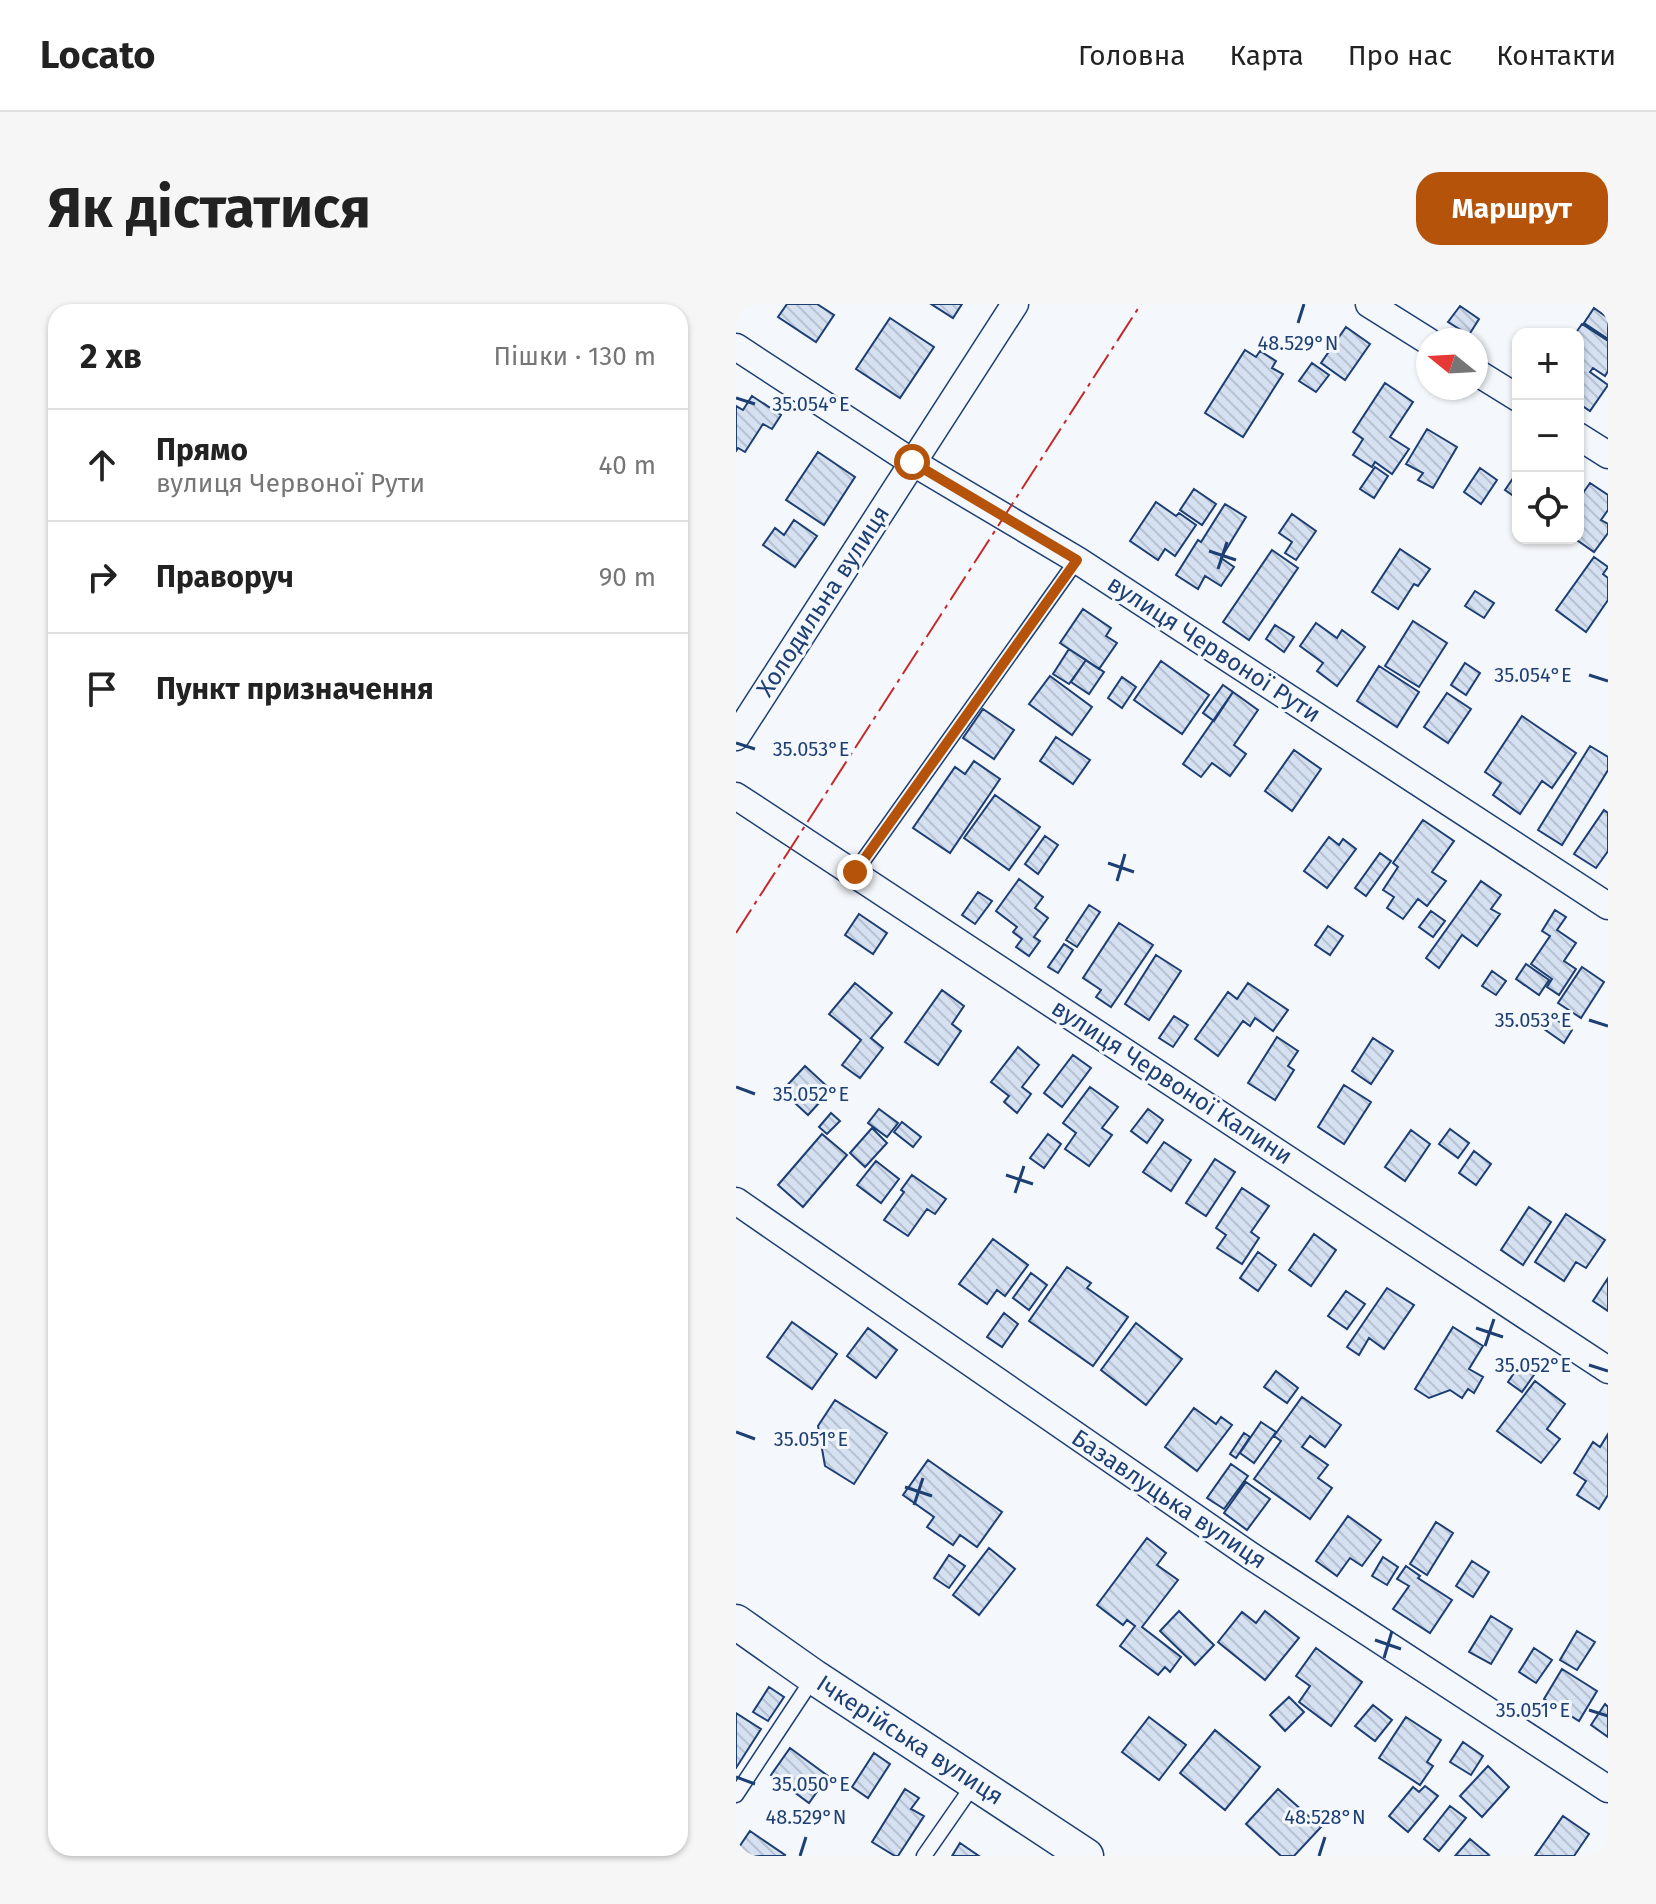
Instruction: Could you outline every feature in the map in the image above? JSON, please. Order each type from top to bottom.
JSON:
[{"type":"street","name":"Холодильна вулиця","points":[[736,737],[1015,304]]},
{"type":"street","points":[[1369,304],[1416,333]]},
{"type":"street","name":"вулиця Червоної Рути","points":[[736,347],[912,462],[1077,560],[1608,906]]},
{"type":"street","points":[[1488,379],[1512,394]]},
{"type":"street","points":[[1584,440],[1608,455]]},
{"type":"street","name":"вулиця Червоної Калини","points":[[736,796],[1608,1370]]},
{"type":"street","name":"Базавлуцька вулиця","points":[[736,1201],[1251,1556],[1608,1789]]},
{"type":"street","name":"Ічкерійська вулиця","points":[[736,1622],[1086,1856]]},
{"type":"lane","points":[[855,872],[1077,560]]},
{"type":"lane","points":[[736,1795],[814,1677]]},
{"type":"lane","points":[[924,1856],[974,1783]]},
{"type":"building","points":[[787,304],[817,304],[834,315],[816,342],[778,317]]},
{"type":"building","points":[[931,304],[962,304],[953,318]]},
{"type":"building","points":[[1460,306],[1479,319],[1473,328],[1458,328],[1448,322]]},
{"type":"building","points":[[1594,308],[1608,318],[1608,339],[1584,323]]},
{"type":"building","points":[[890,318],[934,347],[900,398],[856,369]]},
{"type":"building","points":[[1582,324],[1608,341],[1608,371],[1605,376],[1593,368],[1590,372],[1608,385],[1590,411],[1584,407],[1584,328],[1579,328]]},
{"type":"building","points":[[1346,327],[1370,344],[1345,380],[1321,363]]},
{"type":"building","points":[[1245,350],[1256,357],[1260,351],[1276,361],[1272,368],[1283,374],[1243,437],[1205,413]]},
{"type":"building","points":[[1312,363],[1329,375],[1316,392],[1299,381]]},
{"type":"building","points":[[1385,383],[1413,402],[1390,437],[1409,449],[1392,474],[1375,462],[1372,467],[1353,455],[1363,439],[1353,432]]},
{"type":"building","points":[[752,396],[781,415],[772,429],[763,424],[745,452],[738,448],[736,451],[736,406],[743,410]]},
{"type":"building","points":[[1427,429],[1457,447],[1433,488],[1418,480],[1423,473],[1406,464]]},
{"type":"building","points":[[818,452],[855,477],[824,525],[786,500]]},
{"type":"building","points":[[1375,467],[1388,476],[1374,498],[1360,489]]},
{"type":"building","points":[[1480,468],[1497,480],[1481,504],[1464,492]]},
{"type":"building","points":[[1512,480],[1512,495],[1505,490]]},
{"type":"building","points":[[1590,483],[1608,495],[1608,510],[1601,520],[1608,524],[1608,533],[1594,552],[1583,544],[1584,492]]},
{"type":"building","points":[[1194,489],[1216,504],[1202,525],[1180,510]]},
{"type":"building","points":[[1156,502],[1196,525],[1175,556],[1165,549],[1158,560],[1130,541]]},
{"type":"building","points":[[1225,504],[1246,517],[1221,558],[1234,567],[1221,586],[1205,576],[1198,589],[1176,575]]},
{"type":"building","points":[[1292,514],[1316,531],[1296,560],[1285,553],[1292,542],[1279,533]]},
{"type":"building","points":[[794,520],[817,536],[795,567],[763,545],[775,528],[784,535]]},
{"type":"building","points":[[1400,549],[1430,569],[1418,586],[1414,584],[1398,609],[1372,592]]},
{"type":"building","points":[[1272,550],[1298,568],[1249,640],[1223,622]]},
{"type":"building","points":[[1594,557],[1608,567],[1603,574],[1608,578],[1608,600],[1586,632],[1556,610]]},
{"type":"building","points":[[1475,591],[1494,603],[1484,618],[1465,606]]},
{"type":"building","points":[[1083,609],[1111,628],[1106,636],[1117,643],[1099,669],[1060,643]]},
{"type":"building","points":[[1413,621],[1447,643],[1419,687],[1385,666]]},
{"type":"building","points":[[1316,623],[1337,638],[1342,630],[1365,647],[1337,686],[1317,671],[1323,663],[1300,646]]},
{"type":"building","points":[[1275,625],[1294,637],[1284,652],[1266,639]]},
{"type":"building","points":[[1069,649],[1086,660],[1069,684],[1053,674]]},
{"type":"building","points":[[1086,660],[1104,672],[1089,694],[1071,682]]},
{"type":"building","points":[[1161,661],[1209,695],[1182,734],[1134,700]]},
{"type":"building","points":[[1465,663],[1480,673],[1466,695],[1451,685]]},
{"type":"building","points":[[1379,666],[1419,692],[1397,727],[1357,701]]},
{"type":"building","points":[[1050,676],[1092,707],[1072,735],[1029,704]]},
{"type":"building","points":[[1122,677],[1136,687],[1122,708],[1108,698]]},
{"type":"building","points":[[1223,685],[1233,692],[1214,721],[1203,713]]},
{"type":"building","points":[[1233,692],[1258,710],[1234,745],[1246,754],[1230,776],[1212,763],[1201,777],[1183,764]]},
{"type":"building","points":[[1447,693],[1471,709],[1448,743],[1424,727]]},
{"type":"building","points":[[983,709],[1014,730],[994,759],[963,738]]},
{"type":"building","points":[[1522,716],[1576,753],[1552,788],[1542,781],[1520,814],[1493,795],[1501,783],[1485,772]]},
{"type":"building","points":[[1056,737],[1090,760],[1073,784],[1040,761]]},
{"type":"building","points":[[1590,746],[1608,757],[1608,770],[1562,845],[1538,830]]},
{"type":"building","points":[[1294,750],[1321,769],[1292,811],[1265,791]]},
{"type":"building","points":[[974,761],[1000,779],[950,853],[913,828],[955,767],[965,774]]},
{"type":"building","points":[[995,795],[1040,827],[1009,870],[964,838]]},
{"type":"building","points":[[1604,810],[1608,813],[1608,851],[1596,868],[1574,854]]},
{"type":"building","points":[[1423,820],[1454,841],[1432,872],[1446,881],[1427,906],[1418,899],[1403,919],[1387,908],[1394,897],[1383,890],[1398,867],[1393,863]]},
{"type":"building","points":[[1045,836],[1058,845],[1038,874],[1025,864]]},
{"type":"building","points":[[1329,837],[1339,845],[1343,839],[1356,849],[1327,888],[1304,871]]},
{"type":"building","points":[[1380,853],[1391,861],[1366,896],[1355,888]]},
{"type":"building","points":[[1019,879],[1043,897],[1035,908],[1048,918],[1034,937],[1040,941],[1029,956],[1016,947],[1022,939],[1013,932],[1017,927],[996,911]]},
{"type":"building","points":[[1481,881],[1501,895],[1491,909],[1500,914],[1477,946],[1462,935],[1439,968],[1426,958]]},
{"type":"building","points":[[978,892],[992,901],[975,924],[962,915]]},
{"type":"building","points":[[1089,905],[1100,912],[1077,947],[1066,940]]},
{"type":"building","points":[[1555,910],[1566,917],[1557,930],[1576,943],[1564,961],[1576,969],[1559,995],[1547,987],[1552,979],[1531,964],[1550,936],[1542,931]]},
{"type":"building","points":[[1431,911],[1445,921],[1433,937],[1419,927]]},
{"type":"building","points":[[859,914],[887,933],[873,954],[845,935]]},
{"type":"building","points":[[1119,923],[1153,945],[1111,1007],[1096,997],[1101,990],[1083,978]]},
{"type":"building","points":[[1328,926],[1343,936],[1330,955],[1315,945]]},
{"type":"building","points":[[1064,944],[1073,950],[1058,973],[1048,967]]},
{"type":"building","points":[[1156,955],[1181,971],[1149,1020],[1125,1004]]},
{"type":"building","points":[[1526,964],[1549,980],[1539,995],[1516,979]]},
{"type":"building","points":[[1582,967],[1604,982],[1581,1018],[1558,1003]]},
{"type":"building","points":[[1492,971],[1506,981],[1496,995],[1482,986]]},
{"type":"building","points":[[855,983],[892,1013],[871,1038],[883,1048],[860,1078],[842,1065],[861,1040],[829,1014]]},
{"type":"building","points":[[1248,983],[1288,1010],[1273,1031],[1255,1018],[1250,1026],[1243,1021],[1218,1056],[1195,1039],[1228,992],[1237,999]]},
{"type":"building","points":[[942,990],[964,1006],[952,1024],[961,1031],[938,1065],[905,1042]]},
{"type":"building","points":[[1174,1016],[1188,1025],[1173,1047],[1159,1038]]},
{"type":"building","points":[[1552,1017],[1572,1030],[1564,1043],[1544,1029]]},
{"type":"building","points":[[1277,1037],[1298,1051],[1288,1066],[1294,1070],[1275,1100],[1248,1083]]},
{"type":"building","points":[[1373,1038],[1393,1051],[1371,1084],[1352,1071]]},
{"type":"building","points":[[1018,1047],[1039,1065],[1022,1087],[1031,1094],[1017,1113],[1004,1102],[1009,1096],[991,1082]]},
{"type":"building","points":[[1073,1055],[1091,1068],[1062,1107],[1044,1093]]},
{"type":"building","points":[[805,1066],[831,1090],[808,1115],[782,1091]]},
{"type":"building","points":[[1344,1085],[1371,1102],[1344,1144],[1318,1127]]},
{"type":"building","points":[[1090,1087],[1118,1107],[1102,1128],[1112,1135],[1089,1166],[1065,1149],[1076,1133],[1063,1123]]},
{"type":"building","points":[[879,1109],[898,1123],[887,1137],[868,1123]]},
{"type":"building","points":[[1148,1109],[1163,1120],[1147,1143],[1131,1131]]},
{"type":"building","points":[[831,1113],[840,1121],[827,1134],[819,1127]]},
{"type":"building","points":[[902,1122],[921,1137],[913,1147],[894,1132]]},
{"type":"building","points":[[872,1128],[887,1143],[865,1167],[850,1153]]},
{"type":"building","points":[[1450,1129],[1469,1143],[1458,1158],[1439,1144]]},
{"type":"building","points":[[1411,1130],[1430,1144],[1405,1181],[1385,1167]]},
{"type":"building","points":[[822,1134],[847,1155],[803,1207],[778,1185]]},
{"type":"building","points":[[1048,1134],[1061,1144],[1044,1168],[1030,1158]]},
{"type":"building","points":[[1164,1142],[1191,1160],[1171,1191],[1143,1172]]},
{"type":"building","points":[[1474,1151],[1491,1164],[1476,1185],[1459,1173]]},
{"type":"building","points":[[1215,1159],[1235,1172],[1206,1216],[1186,1203]]},
{"type":"building","points":[[876,1161],[899,1179],[881,1203],[857,1185]]},
{"type":"building","points":[[912,1175],[946,1199],[935,1214],[927,1209],[908,1236],[884,1220]]},
{"type":"building","points":[[1242,1188],[1269,1206],[1251,1232],[1259,1238],[1242,1264],[1217,1248],[1226,1235],[1216,1228]]},
{"type":"building","points":[[1529,1207],[1551,1222],[1523,1265],[1501,1250]]},
{"type":"building","points":[[1566,1214],[1605,1240],[1586,1268],[1576,1262],[1564,1281],[1535,1262]]},
{"type":"building","points":[[1314,1234],[1336,1250],[1311,1286],[1289,1270]]},
{"type":"building","points":[[993,1239],[1028,1265],[1005,1296],[997,1290],[987,1304],[959,1284]]},
{"type":"building","points":[[1258,1252],[1276,1265],[1258,1291],[1240,1278]]},
{"type":"building","points":[[1067,1267],[1091,1283],[1087,1288],[1128,1317],[1093,1366],[1029,1321]]},
{"type":"building","points":[[1031,1273],[1047,1285],[1029,1310],[1013,1298]]},
{"type":"building","points":[[1608,1278],[1608,1311],[1593,1301]]},
{"type":"building","points":[[1387,1288],[1414,1305],[1384,1349],[1369,1338],[1359,1355],[1347,1347]]},
{"type":"building","points":[[1346,1291],[1365,1304],[1347,1329],[1328,1316]]},
{"type":"building","points":[[1004,1313],[1018,1324],[1002,1347],[987,1337]]},
{"type":"building","points":[[792,1322],[837,1354],[812,1389],[767,1357]]},
{"type":"building","points":[[1136,1323],[1182,1359],[1146,1405],[1101,1370]]},
{"type":"building","points":[[1453,1327],[1483,1346],[1469,1369],[1483,1377],[1474,1393],[1468,1389],[1462,1398],[1450,1390],[1429,1398],[1415,1389]]},
{"type":"building","points":[[868,1328],[897,1350],[876,1378],[847,1356]]},
{"type":"building","points":[[1522,1361],[1536,1372],[1522,1392],[1508,1382]]},
{"type":"building","points":[[1276,1371],[1298,1388],[1287,1403],[1264,1387]]},
{"type":"building","points":[[1535,1381],[1565,1404],[1547,1429],[1560,1439],[1541,1463],[1497,1431]]},
{"type":"building","points":[[1302,1397],[1341,1425],[1325,1447],[1310,1436],[1302,1447],[1328,1465],[1318,1478],[1332,1488],[1310,1519],[1254,1479],[1281,1441],[1274,1436]]},
{"type":"building","points":[[835,1400],[887,1433],[854,1484],[825,1466],[818,1426]]},
{"type":"building","points":[[1194,1408],[1216,1424],[1221,1417],[1232,1425],[1197,1471],[1165,1447]]},
{"type":"building","points":[[1261,1422],[1276,1432],[1254,1463],[1240,1453]]},
{"type":"building","points":[[1244,1433],[1250,1437],[1236,1458],[1230,1454]]},
{"type":"building","points":[[1608,1434],[1608,1495],[1599,1509],[1577,1495],[1586,1481],[1574,1473],[1593,1442],[1600,1447]]},
{"type":"building","points":[[928,1460],[1002,1512],[977,1547],[960,1535],[953,1545],[927,1527],[934,1517],[903,1495]]},
{"type":"building","points":[[1231,1464],[1248,1476],[1224,1509],[1207,1498]]},
{"type":"building","points":[[1246,1482],[1270,1499],[1247,1530],[1224,1513]]},
{"type":"building","points":[[1348,1516],[1381,1540],[1362,1566],[1350,1558],[1337,1576],[1316,1561]]},
{"type":"building","points":[[1436,1522],[1453,1533],[1427,1575],[1410,1564]]},
{"type":"building","points":[[1147,1538],[1166,1553],[1157,1565],[1178,1580],[1142,1627],[1181,1657],[1170,1672],[1165,1667],[1158,1675],[1120,1646],[1135,1626],[1127,1620],[1123,1625],[1097,1605]]},
{"type":"building","points":[[989,1548],[1015,1569],[979,1615],[953,1595]]},
{"type":"building","points":[[949,1555],[965,1566],[949,1588],[934,1578]]},
{"type":"building","points":[[1383,1557],[1398,1567],[1387,1585],[1372,1576]]},
{"type":"building","points":[[1472,1561],[1489,1572],[1473,1597],[1456,1586]]},
{"type":"building","points":[[1406,1566],[1420,1576],[1418,1578],[1452,1600],[1430,1633],[1393,1609],[1409,1586],[1397,1579]]},
{"type":"building","points":[[1179,1611],[1214,1645],[1195,1665],[1160,1631]]},
{"type":"building","points":[[1265,1611],[1299,1638],[1265,1680],[1218,1642],[1242,1612],[1256,1623]]},
{"type":"building","points":[[1491,1616],[1512,1629],[1491,1664],[1469,1652]]},
{"type":"building","points":[[1577,1631],[1595,1642],[1577,1670],[1560,1660]]},
{"type":"building","points":[[1316,1648],[1362,1682],[1331,1726],[1299,1702],[1310,1686],[1296,1676]]},
{"type":"building","points":[[1534,1648],[1552,1660],[1536,1683],[1519,1672]]},
{"type":"building","points":[[1562,1669],[1597,1691],[1579,1721],[1544,1699]]},
{"type":"building","points":[[769,1687],[784,1697],[768,1721],[753,1712]]},
{"type":"building","points":[[1289,1697],[1304,1712],[1285,1731],[1270,1715]]},
{"type":"building","points":[[1605,1704],[1608,1707],[1608,1737],[1591,1725]]},
{"type":"building","points":[[1373,1705],[1392,1720],[1375,1741],[1355,1726]]},
{"type":"building","points":[[736,1713],[761,1729],[736,1768]]},
{"type":"building","points":[[1149,1717],[1186,1745],[1159,1780],[1122,1752]]},
{"type":"building","points":[[1406,1717],[1441,1740],[1427,1762],[1433,1766],[1420,1785],[1379,1758]]},
{"type":"building","points":[[1215,1730],[1260,1767],[1225,1810],[1180,1773]]},
{"type":"building","points":[[1463,1742],[1483,1756],[1471,1775],[1450,1762]]},
{"type":"building","points":[[790,1748],[828,1776],[809,1803],[771,1775]]},
{"type":"building","points":[[874,1753],[890,1764],[868,1798],[852,1787]]},
{"type":"building","points":[[1488,1766],[1509,1787],[1482,1817],[1460,1796]]},
{"type":"building","points":[[1425,1786],[1438,1796],[1408,1832],[1389,1816],[1413,1787],[1419,1792]]},
{"type":"building","points":[[905,1789],[919,1798],[911,1809],[924,1816],[898,1856],[895,1856],[872,1842]]},
{"type":"building","points":[[1278,1789],[1321,1827],[1294,1856],[1281,1856],[1246,1824]]},
{"type":"building","points":[[1450,1806],[1466,1818],[1439,1851],[1424,1839]]},
{"type":"building","points":[[1563,1816],[1589,1834],[1574,1856],[1535,1856]]},
{"type":"building","points":[[750,1831],[785,1855],[736,1856],[736,1849]]},
{"type":"building","points":[[1470,1839],[1489,1855],[1455,1856]]},
{"type":"building","points":[[960,1843],[979,1856],[952,1856]]},
{"type":"power","points":[[736,933],[1141,304]]},
{"type":"route","points":[[855,872],[1077,560],[912,462]]}]
